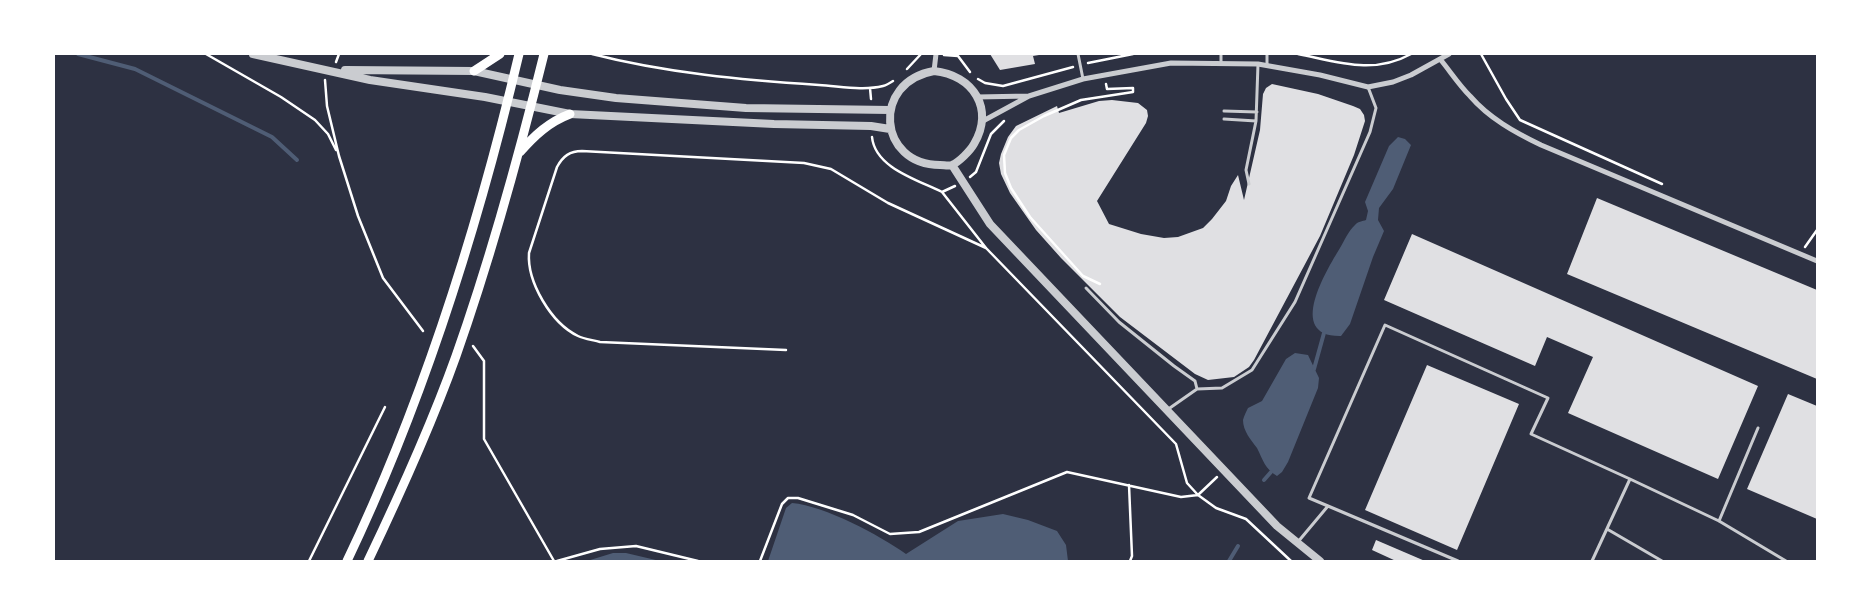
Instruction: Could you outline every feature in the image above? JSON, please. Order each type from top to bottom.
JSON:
[{"type":"main road","points":[[474,71],[500,54]]},
{"type":"main road","points":[[347,561],[374,506],[436,340],[476,220],[519,54]]},
{"type":"main road","points":[[368,561],[418,452],[456,358],[479,290],[544,54]]},
{"type":"main road","points":[[518,154],[550,123],[570,114]]},
{"type":"street","points":[[253,54],[334,70],[474,71],[560,90],[616,98],[746,108],[890,110]]},
{"type":"street","points":[[934,71],[936,54]]},
{"type":"street","points":[[982,121],[1030,96],[1083,79],[1171,63],[1267,65],[1320,75],[1368,87],[1411,76],[1449,54]]},
{"type":"street","points":[[1440,59],[1470,96],[1508,129],[1541,145],[1817,261]]},
{"type":"street","points":[[334,70],[370,80],[506,101],[570,114],[774,124],[871,126],[890,129]]},
{"type":"street","points":[[934,71],[956,76],[965,82],[977,97],[981,106],[982,121],[979,136],[972,148],[952,165],[931,165],[912,159],[901,149],[890,129],[890,110],[895,96],[903,85],[919,75],[934,71]]},
{"type":"street","points":[[977,97],[1030,96]]},
{"type":"street","points":[[952,165],[990,224],[1277,526],[1320,561]]},
{"type":"lane","points":[[1078,54],[1083,79]]},
{"type":"lane","points":[[1221,54],[1221,63]]},
{"type":"lane","points":[[1266,54],[1267,65]]},
{"type":"lane","points":[[1249,184],[1246,170],[1256,121],[1258,64]]},
{"type":"lane","points":[[1167,410],[1197,389],[1222,388],[1252,370],[1295,302],[1370,132],[1376,108],[1368,87]]},
{"type":"lane","points":[[1224,111],[1256,112]]},
{"type":"lane","points":[[1224,120],[1256,121]]},
{"type":"lane","points":[[1086,288],[1118,322],[1195,380],[1197,389]]},
{"type":"lane","points":[[1458,561],[1309,498],[1385,325],[1548,398],[1531,434],[1630,478],[1719,521],[1786,561]]},
{"type":"lane","points":[[1719,521],[1758,428]]},
{"type":"lane","points":[[1592,561],[1630,478]]},
{"type":"lane","points":[[1297,543],[1328,506]]},
{"type":"lane","points":[[1607,529],[1662,561]]},
{"type":"path","points":[[206,54],[281,97],[315,120],[328,134],[339,156]]},
{"type":"path","points":[[592,54],[620,61],[719,76],[870,88],[885,86],[894,80]]},
{"type":"path","points":[[905,71],[921,54]]},
{"type":"path","points":[[936,54],[958,56],[965,68],[985,84],[1003,86],[1080,64],[1133,54]]},
{"type":"path","points":[[1298,54],[1356,66],[1380,65],[1411,54]]},
{"type":"path","points":[[1480,54],[1520,120],[1651,180]]},
{"type":"path","points":[[324,69],[327,106],[339,156],[358,216],[383,278],[423,331]]},
{"type":"path","points":[[996,85],[997,96]]},
{"type":"path","points":[[870,88],[871,109]]},
{"type":"path","points":[[1100,284],[1083,276],[1030,217],[1011,188],[1005,173],[1004,155],[1011,138],[1028,124],[1082,100],[1133,92],[1133,88]]},
{"type":"path","points":[[942,192],[963,182],[976,172],[991,134],[1004,120],[1002,111]]},
{"type":"path","points":[[871,126],[873,143],[882,158],[898,170],[942,192],[986,248],[1176,444],[1187,483],[1216,508],[1246,519],[1291,561]]},
{"type":"path","points":[[786,350],[600,342],[578,336],[557,322],[537,290],[528,262],[529,253],[557,167],[562,159],[575,151],[582,151],[821,165],[847,177],[888,203],[986,248]]},
{"type":"path","points":[[1800,254],[1817,230]]},
{"type":"path","points":[[473,346],[484,361],[484,440],[556,561],[600,549],[636,546],[698,561]]},
{"type":"path","points":[[309,561],[385,407]]},
{"type":"path","points":[[760,561],[782,504],[788,498],[798,498],[853,515],[890,534],[919,532],[1067,472],[1181,497],[1198,494],[1209,486],[1223,470]]},
{"type":"path","points":[[1129,485],[1132,556],[1130,561]]},
{"type":"water","points":[[1398,137],[1405,139],[1411,145],[1393,189],[1379,208],[1378,220],[1384,231],[1350,324],[1341,336],[1325,333],[1316,326],[1313,315],[1320,286],[1351,230],[1357,223],[1366,220],[1368,211],[1365,202],[1389,146]]},
{"type":"water","points":[[1295,353],[1308,355],[1319,378],[1318,388],[1288,462],[1277,476],[1265,464],[1246,432],[1243,420],[1248,408],[1262,401],[1286,359]]},
{"type":"water","points":[[792,503],[805,505],[851,522],[906,554],[958,521],[1003,514],[1028,520],[1057,531],[1066,545],[1068,561],[768,561],[786,508]]},
{"type":"water","points":[[613,553],[626,553],[660,561],[587,561]]},
{"type":"building","points":[[990,54],[1039,55],[1033,56],[1035,64],[1000,70]]},
{"type":"building","points":[[1272,84],[1318,94],[1353,106],[1360,109],[1365,121],[1354,155],[1320,236],[1254,360],[1249,367],[1234,377],[1208,380],[1195,374],[1120,317],[1061,258],[1036,230],[1010,193],[1001,174],[999,163],[1008,137],[1016,126],[1057,106],[1059,113],[1099,101],[1112,100],[1138,103],[1147,110],[1146,123],[1097,201],[1109,224],[1141,234],[1164,238],[1178,237],[1203,228],[1212,219],[1226,201],[1231,186],[1238,175],[1244,200],[1260,130],[1263,94],[1266,88]]},
{"type":"building","points":[[1597,198],[1817,290],[1817,379],[1567,274]]},
{"type":"building","points":[[1412,234],[1758,386],[1718,479],[1568,413],[1593,357],[1547,337],[1535,366],[1384,300]]},
{"type":"building","points":[[1427,365],[1519,404],[1457,550],[1365,510]]},
{"type":"building","points":[[1788,394],[1817,406],[1817,519],[1747,489]]},
{"type":"building","points":[[1376,540],[1425,561],[1396,561],[1372,550]]},
{"type":"waterway","points":[[78,54],[135,69],[272,137],[297,160]]},
{"type":"waterway","points":[[1314,369],[1324,333]]},
{"type":"waterway","points":[[1264,480],[1271,472]]},
{"type":"waterway","points":[[1229,561],[1238,546]]}]
